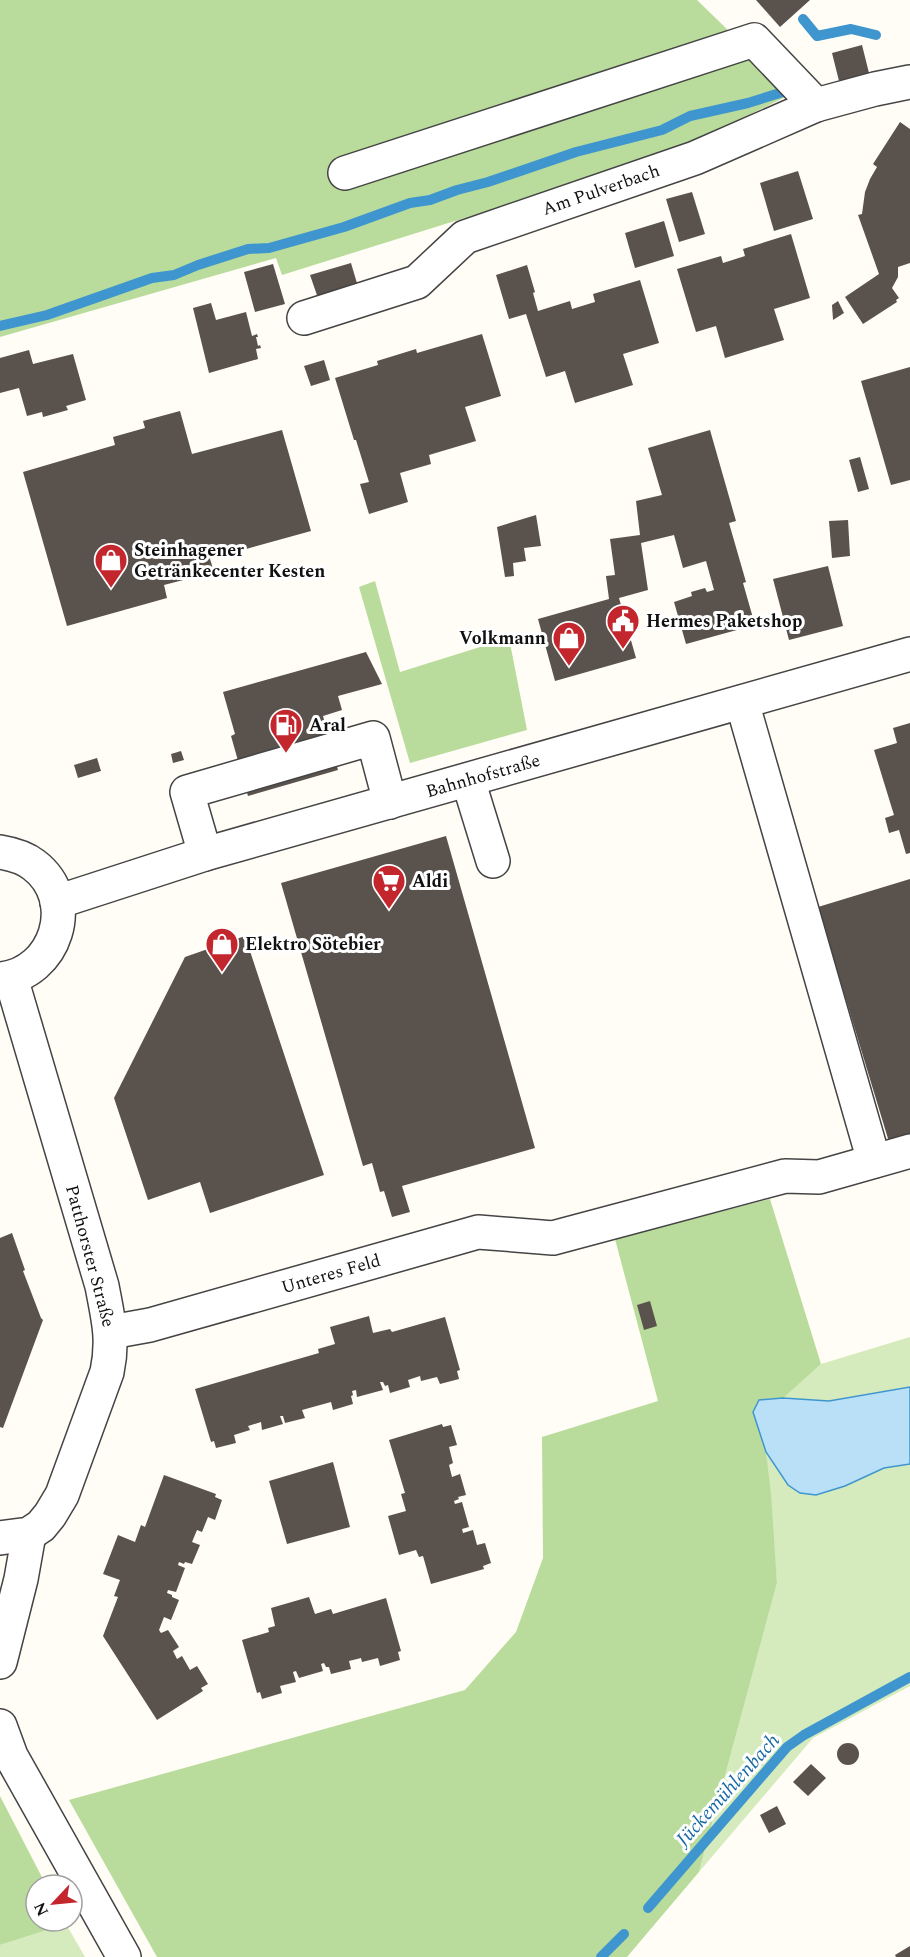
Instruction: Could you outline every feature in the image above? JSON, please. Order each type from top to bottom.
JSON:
[{"type":"street","points":[[345,173],[754,40],[816,105]]},
{"type":"street","name":"Am Pulverbach","points":[[304,318],[417,282],[465,237],[695,158],[816,105],[910,82]]},
{"type":"street","name":"Bahnhofstraße","points":[[57,902],[205,854],[910,654]]},
{"type":"street","points":[[742,702],[874,1161]]},
{"type":"street","points":[[205,854],[187,792],[373,738],[390,802]]},
{"type":"street","points":[[468,780],[493,861]]},
{"type":"street","points":[[0,852],[16,855],[35,866],[49,882],[57,902],[59,922],[54,941],[44,957],[29,970],[5,979]]},
{"type":"street","name":"Patthorster Straße","points":[[0,1662],[21,1579],[15,1536],[41,1526],[62,1496],[107,1372],[111,1352],[111,1332],[102,1286],[5,979]]},
{"type":"street","name":"Unteres Feld","points":[[111,1332],[150,1325],[478,1232],[553,1238],[785,1176],[819,1177],[910,1151]]},
{"type":"street","points":[[0,1726],[11,1756],[124,1957]]},
{"type":"green space","points":[[0,0],[697,0],[793,93],[676,152],[282,275],[276,258],[0,337]]},
{"type":"green space","points":[[375,581],[400,672],[509,638],[527,730],[410,763],[359,587]]},
{"type":"green space","points":[[770,1199],[821,1364],[783,1398],[759,1400],[753,1412],[766,1452],[777,1583],[699,1872],[627,1957],[157,1957],[69,1800],[465,1690],[516,1632],[543,1558],[542,1437],[658,1401],[615,1239]]},
{"type":"green space","points":[[910,1337],[910,1686],[813,1738],[699,1872],[777,1583],[766,1452],[753,1412],[759,1400],[783,1397],[821,1364]]},
{"type":"green space","points":[[0,1796],[40,1873],[24,1873],[24,1933],[38,1933],[0,1945]]},
{"type":"green space","points":[[38,1933],[71,1933],[85,1957],[0,1957],[0,1945]]},
{"type":"water","points":[[910,1387],[910,1464],[884,1468],[845,1486],[816,1495],[800,1493],[788,1485],[766,1452],[753,1412],[759,1400],[783,1398],[829,1401]]},
{"type":"building","points":[[756,0],[810,0],[780,27]]},
{"type":"building","points":[[862,45],[869,73],[839,81],[832,53]]},
{"type":"building","points":[[900,122],[910,129],[910,263],[898,267],[898,277],[892,288],[899,298],[897,302],[863,324],[845,297],[879,274],[858,215],[862,214],[865,192],[877,167],[873,164]]},
{"type":"building","points":[[798,171],[813,219],[774,231],[760,183]]},
{"type":"building","points":[[692,192],[705,234],[679,242],[666,199]]},
{"type":"building","points":[[664,221],[674,256],[635,268],[625,233]]},
{"type":"building","points":[[791,234],[810,298],[774,309],[784,340],[725,358],[716,326],[696,332],[677,269],[721,256],[723,263],[745,256],[743,249]]},
{"type":"building","points":[[351,263],[359,290],[319,301],[310,275]]},
{"type":"building","points":[[273,264],[285,304],[255,312],[244,272]]},
{"type":"building","points":[[527,265],[538,311],[570,301],[572,309],[595,302],[593,294],[640,280],[659,343],[623,354],[633,385],[575,403],[565,371],[546,377],[526,314],[509,319],[496,275]]},
{"type":"building","points":[[838,301],[844,313],[833,320],[832,305]]},
{"type":"building","points":[[211,303],[216,320],[246,312],[252,336],[257,334],[258,346],[260,345],[261,348],[256,349],[258,359],[209,373],[193,308]]},
{"type":"building","points":[[482,334],[501,396],[465,407],[476,441],[429,455],[431,464],[400,473],[408,502],[369,514],[360,484],[369,482],[335,378],[378,365],[377,361],[416,349],[417,353]]},
{"type":"building","points":[[29,350],[33,364],[73,354],[86,400],[66,406],[68,410],[43,417],[42,412],[27,416],[19,388],[0,393],[0,358]]},
{"type":"building","points":[[324,360],[330,380],[311,386],[304,366]]},
{"type":"building","points":[[910,367],[910,480],[891,485],[861,381]]},
{"type":"building","points":[[180,411],[192,454],[282,430],[311,531],[210,559],[214,572],[164,585],[167,598],[67,626],[23,472],[115,445],[113,437],[145,428],[143,421]]},
{"type":"building","points":[[710,430],[736,521],[729,523],[746,582],[743,583],[755,625],[686,644],[674,602],[692,596],[691,592],[705,588],[707,592],[714,590],[706,561],[683,568],[674,535],[641,543],[648,590],[619,598],[636,658],[555,681],[538,619],[609,599],[606,576],[615,575],[610,539],[640,535],[636,501],[662,495],[648,448]]},
{"type":"building","points":[[860,457],[869,489],[858,492],[849,460]]},
{"type":"building","points":[[536,515],[541,546],[524,548],[526,561],[513,563],[514,576],[505,577],[497,527]]},
{"type":"building","points":[[848,520],[850,556],[832,558],[829,521]]},
{"type":"building","points":[[828,566],[843,626],[789,640],[773,579]]},
{"type":"building","points":[[366,652],[382,684],[338,696],[342,710],[323,716],[338,770],[248,796],[231,736],[235,734],[223,692]]},
{"type":"building","points":[[910,723],[910,853],[906,854],[899,830],[889,833],[885,818],[894,815],[874,750],[897,743],[893,728]]},
{"type":"building","points":[[181,751],[184,760],[173,763],[171,754]]},
{"type":"building","points":[[97,758],[101,771],[78,778],[74,765]]},
{"type":"building","points":[[446,836],[535,1148],[402,1186],[410,1212],[392,1217],[384,1191],[380,1192],[372,1163],[363,1166],[281,883]]},
{"type":"building","points":[[910,879],[910,1136],[889,1142],[818,907]]},
{"type":"building","points":[[245,936],[324,1175],[210,1213],[200,1182],[148,1200],[114,1098],[185,957]]},
{"type":"building","points":[[12,1233],[25,1270],[23,1271],[43,1320],[3,1428],[0,1427],[0,1238]]},
{"type":"building","points":[[650,1301],[657,1326],[644,1330],[637,1305]]},
{"type":"building","points":[[369,1316],[373,1333],[390,1329],[392,1332],[445,1317],[460,1370],[457,1371],[459,1379],[440,1384],[437,1377],[421,1381],[420,1376],[408,1380],[410,1387],[390,1393],[388,1385],[385,1386],[383,1382],[380,1382],[383,1390],[357,1397],[356,1390],[352,1391],[353,1404],[333,1410],[331,1402],[302,1410],[305,1418],[285,1423],[283,1416],[280,1416],[283,1424],[262,1430],[261,1422],[248,1426],[250,1430],[234,1435],[236,1443],[216,1448],[214,1441],[211,1442],[195,1389],[319,1353],[318,1349],[335,1344],[330,1327]]},
{"type":"building","points":[[442,1424],[443,1427],[451,1425],[457,1445],[449,1447],[453,1463],[449,1465],[452,1477],[460,1474],[466,1495],[454,1501],[455,1504],[462,1502],[469,1527],[462,1529],[463,1533],[473,1530],[477,1545],[485,1543],[491,1563],[483,1566],[484,1569],[431,1584],[423,1556],[419,1557],[416,1550],[399,1555],[388,1516],[406,1511],[401,1494],[405,1493],[389,1440]]},
{"type":"building","points":[[333,1462],[350,1527],[287,1544],[269,1481]]},
{"type":"building","points":[[164,1475],[216,1494],[215,1497],[222,1500],[215,1520],[208,1517],[202,1532],[197,1530],[192,1542],[200,1545],[192,1564],[179,1562],[178,1565],[185,1568],[176,1592],[168,1590],[167,1593],[179,1600],[171,1620],[164,1617],[159,1630],[161,1633],[168,1630],[179,1647],[173,1651],[177,1659],[182,1656],[190,1670],[197,1666],[208,1684],[201,1688],[203,1691],[157,1720],[103,1636],[118,1597],[114,1596],[120,1580],[103,1574],[118,1535],[135,1542],[141,1525],[145,1527]]},
{"type":"building","points":[[309,1597],[315,1614],[331,1609],[333,1614],[386,1598],[401,1651],[398,1652],[400,1660],[380,1666],[378,1658],[362,1662],[361,1658],[349,1661],[351,1669],[331,1674],[329,1667],[326,1667],[324,1663],[321,1664],[323,1671],[299,1678],[296,1671],[293,1672],[296,1682],[280,1686],[282,1693],[262,1699],[260,1692],[257,1693],[242,1640],[269,1632],[268,1628],[275,1626],[271,1608]]},
{"type":"building","points":[[848,1743],[856,1746],[859,1754],[856,1762],[848,1765],[840,1762],[837,1754],[840,1746]]},
{"type":"building","points":[[811,1764],[826,1778],[808,1796],[793,1782]]},
{"type":"building","points":[[777,1806],[786,1824],[769,1833],[760,1815]]},
{"type":"building","points":[[910,1946],[910,1957],[896,1957],[895,1955]]},
{"type":"waterway","points":[[803,19],[817,36],[851,29],[876,35]]},
{"type":"waterway","points":[[0,326],[47,315],[152,278],[174,275],[248,249],[269,248],[344,227],[410,203],[430,200],[576,152],[662,130],[690,116],[748,103],[783,92]]},
{"type":"waterway","name":"Jückemühlenbach","points":[[648,1908],[787,1747],[804,1735],[910,1677]]},
{"type":"waterway","name":"Jückemühlenbach","points":[[601,1957],[624,1934]]},
{"type":"place","name":"Steinhagener Getränkecenter Kesten","points":[[111,589]]},
{"type":"place","name":"Hermes Paketshop","points":[[623,650]]},
{"type":"place","name":"Volkmann","points":[[569,667]]},
{"type":"place","name":"Aral","points":[[286,754]]},
{"type":"place","name":"Aldi","points":[[389,910]]},
{"type":"place","name":"Elektro Sötebier","points":[[222,973]]}]
